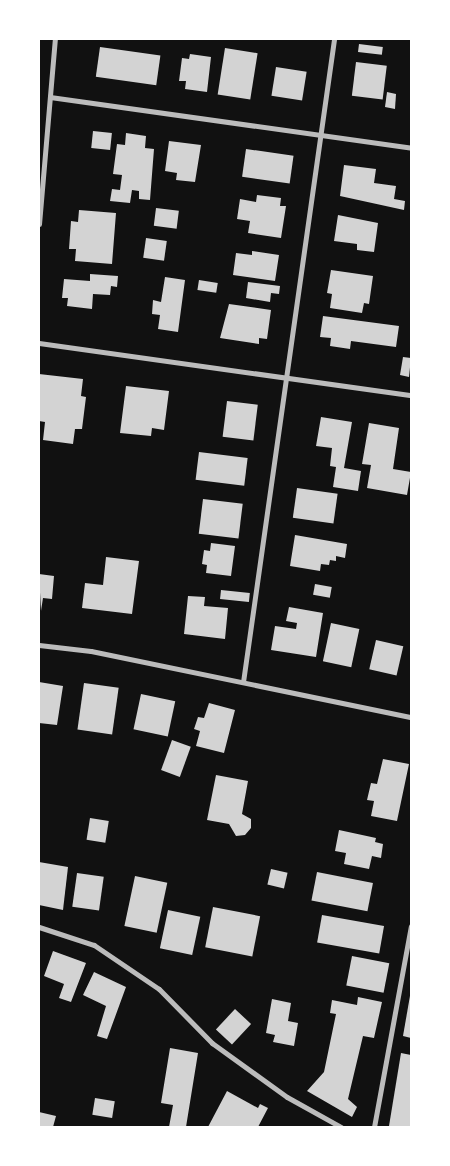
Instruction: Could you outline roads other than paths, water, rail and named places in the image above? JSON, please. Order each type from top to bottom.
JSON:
[{"type":"street","points":[[39,224],[55,39]]},
{"type":"street","points":[[243,682],[334,39]]},
{"type":"street","points":[[50,97],[411,148]]},
{"type":"street","points":[[39,343],[411,396]]},
{"type":"street","points":[[39,646],[91,651],[411,717]]},
{"type":"street","points":[[374,1127],[411,926]]},
{"type":"street","points":[[39,928],[102,951],[159,989],[212,1043],[287,1096],[341,1127]]}]
